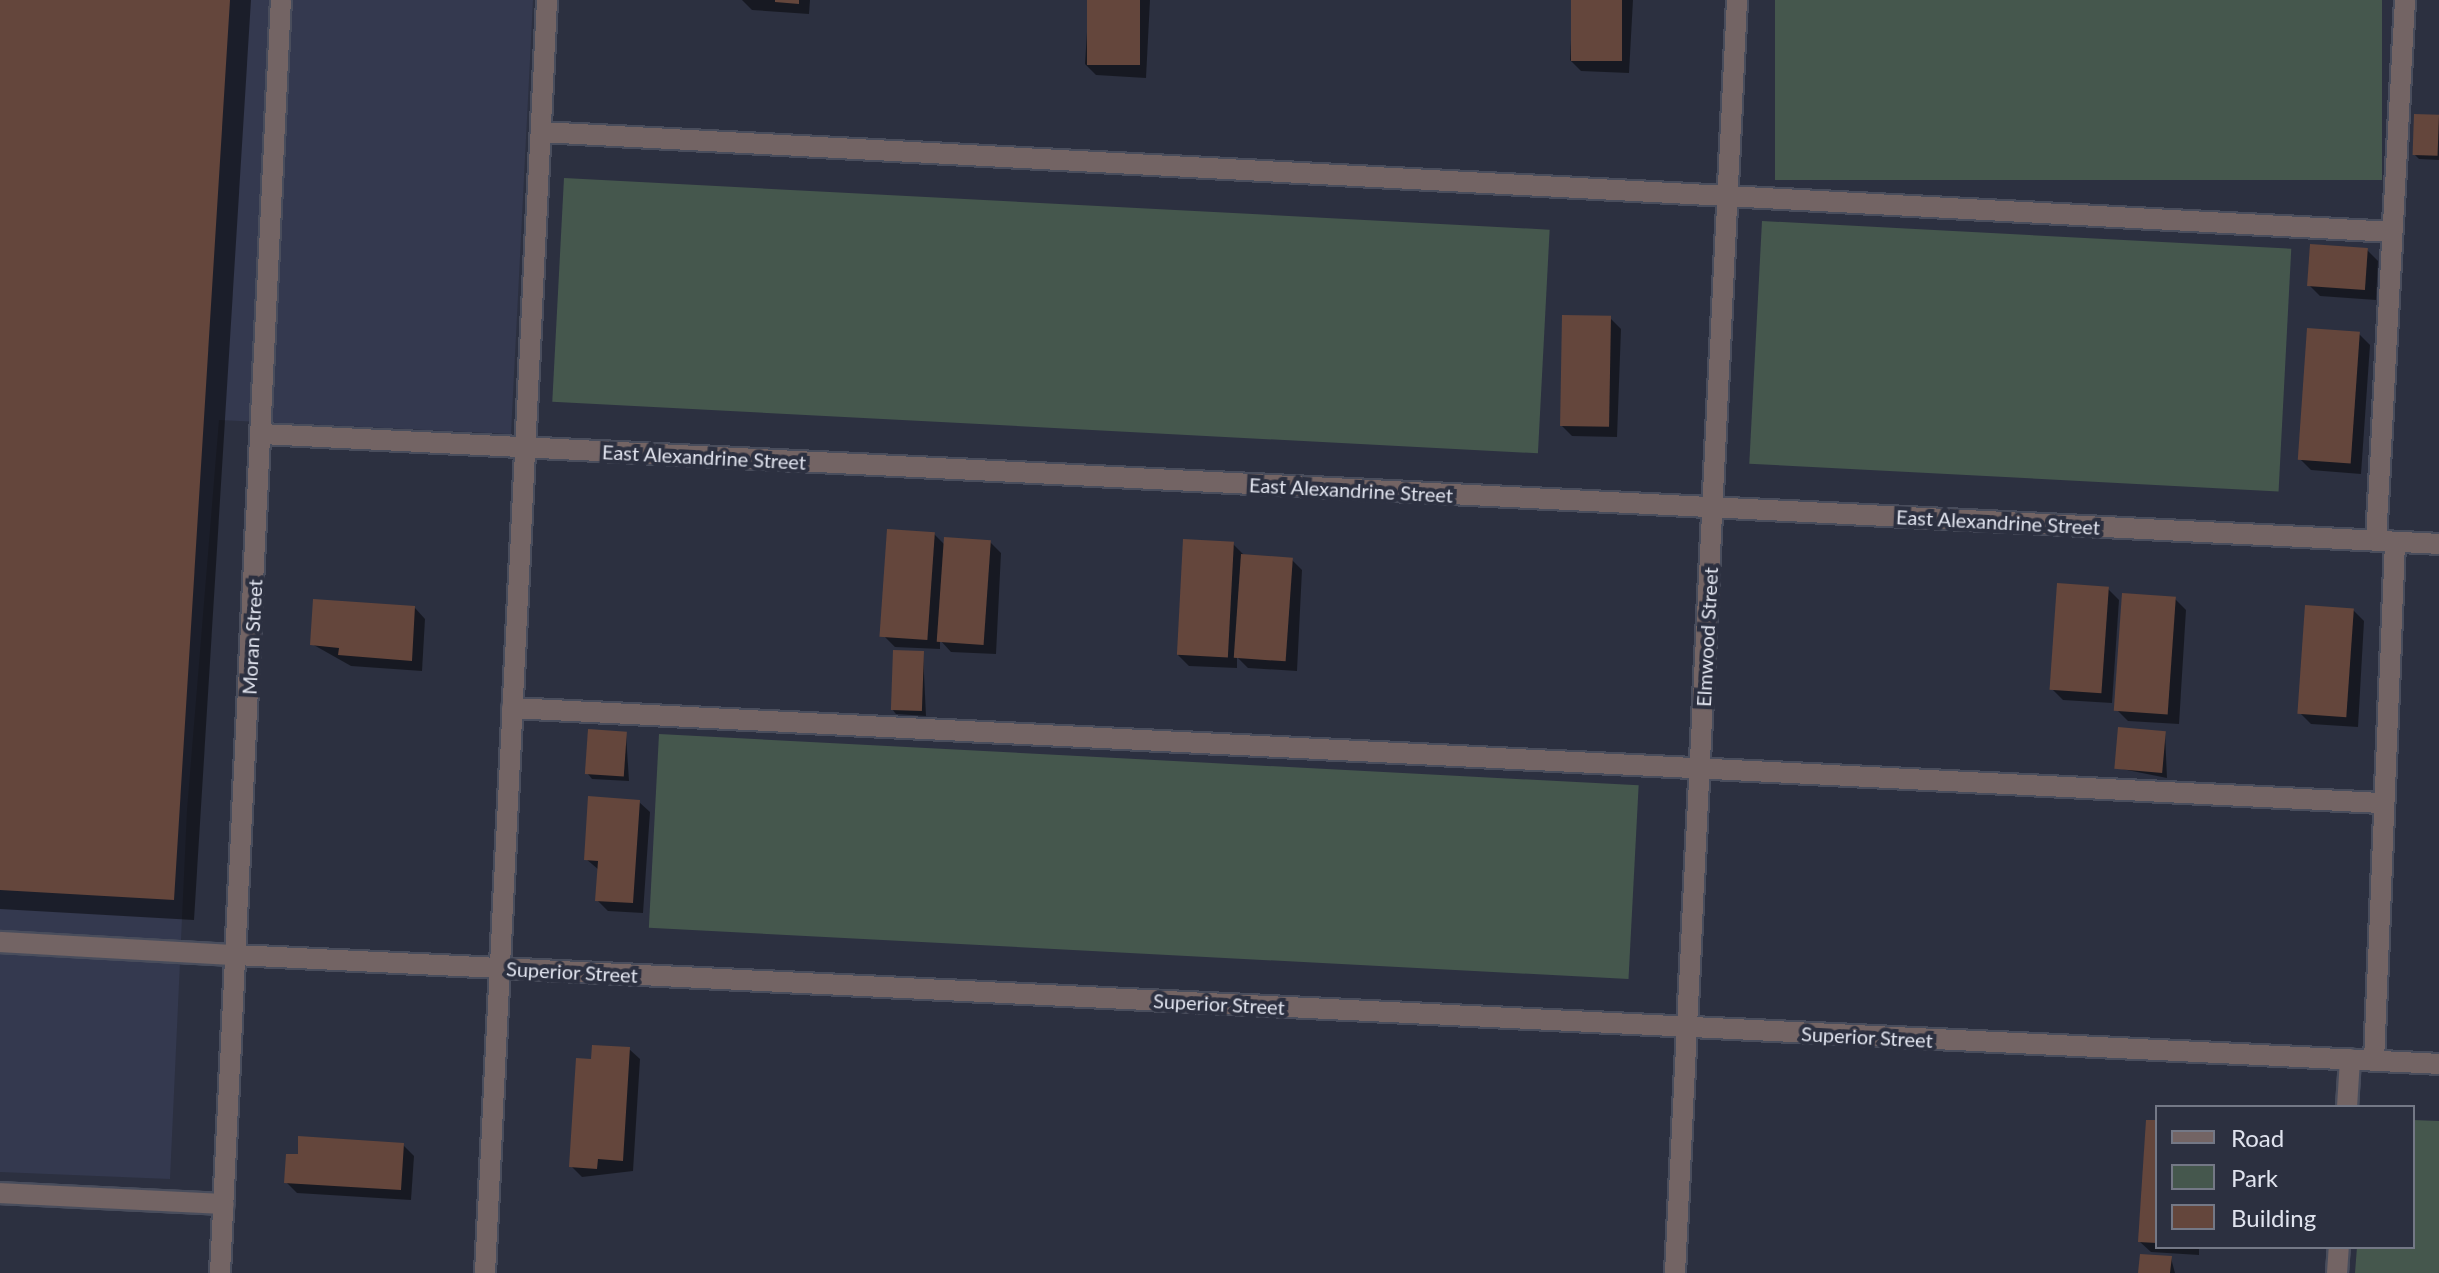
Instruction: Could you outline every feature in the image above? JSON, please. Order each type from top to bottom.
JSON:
[{"type":"street","name":"Moran Street","points":[[220,1273],[281,0]]},
{"type":"street","points":[[485,1273],[547,0]]},
{"type":"street","name":"Elmwood Street","points":[[1675,1273],[1713,508],[1725,196],[1737,0]]},
{"type":"street","points":[[2374,1061],[2384,803],[2391,232],[2405,0]]},
{"type":"street","points":[[541,132],[2391,232]]},
{"type":"street","name":"East Alexandrine Street","points":[[262,434],[2439,544]]},
{"type":"street","points":[[512,708],[1700,765],[2384,803]]},
{"type":"street","name":"Superior Street","points":[[0,942],[2439,1064]]},
{"type":"street","points":[[2347,1105],[2350,1059]]},
{"type":"street","points":[[0,1193],[224,1204]]},
{"type":"street","points":[[2337,1273],[2339,1249]]},
{"type":"shaded area","points":[[0,0],[533,0],[511,434],[219,420],[187,810],[170,1179],[0,1172]]},
{"type":"green space","points":[[1775,0],[2382,0],[2382,180],[1775,180]]},
{"type":"green space","points":[[564,178],[1550,230],[1538,453],[552,402]]},
{"type":"green space","points":[[1762,221],[2291,249],[2279,491],[1749,464]]},
{"type":"green space","points":[[659,734],[1639,785],[1629,979],[649,928]]},
{"type":"green space","points":[[2415,1120],[2439,1121],[2439,1273],[2355,1273],[2357,1249],[2415,1249]]},
{"type":"building","points":[[0,0],[230,0],[174,900],[0,890]]},
{"type":"building","points":[[799,0],[799,4],[775,2]]},
{"type":"building","points":[[1087,0],[1140,0],[1140,65],[1087,65]]},
{"type":"building","points":[[1571,0],[1622,0],[1622,61],[1571,61]]},
{"type":"building","points":[[2414,114],[2439,115],[2438,156],[2413,155]]},
{"type":"building","points":[[2310,244],[2368,248],[2365,290],[2307,286]]},
{"type":"building","points":[[1562,315],[1611,316],[1609,427],[1560,426]]},
{"type":"building","points":[[2307,328],[2360,332],[2351,463],[2298,460]]},
{"type":"building","points":[[887,529],[935,532],[927,640],[879,637]]},
{"type":"building","points":[[944,537],[991,540],[984,645],[937,642]]},
{"type":"building","points":[[1183,539],[1234,542],[1228,658],[1177,655]]},
{"type":"building","points":[[1241,554],[1293,558],[1286,661],[1234,658]]},
{"type":"building","points":[[2057,583],[2109,587],[2101,693],[2050,690]]},
{"type":"building","points":[[2122,593],[2176,597],[2168,714],[2114,711]]},
{"type":"building","points":[[313,599],[415,606],[412,661],[338,655],[339,648],[310,645]]},
{"type":"building","points":[[2305,605],[2354,608],[2346,717],[2297,714]]},
{"type":"building","points":[[893,650],[924,651],[922,711],[891,710]]},
{"type":"building","points":[[2118,727],[2166,731],[2162,773],[2114,769]]},
{"type":"building","points":[[588,729],[627,732],[624,777],[585,774]]},
{"type":"building","points":[[588,796],[640,800],[633,903],[595,901],[598,861],[584,860]]},
{"type":"building","points":[[592,1045],[630,1047],[623,1161],[598,1159],[597,1169],[569,1167],[576,1058],[591,1059]]},
{"type":"building","points":[[2146,1120],[2155,1120],[2155,1243],[2138,1242]]},
{"type":"building","points":[[298,1136],[404,1143],[401,1190],[284,1183],[286,1154],[298,1154]]},
{"type":"building","points":[[2140,1254],[2172,1256],[2170,1273],[2138,1273]]}]
